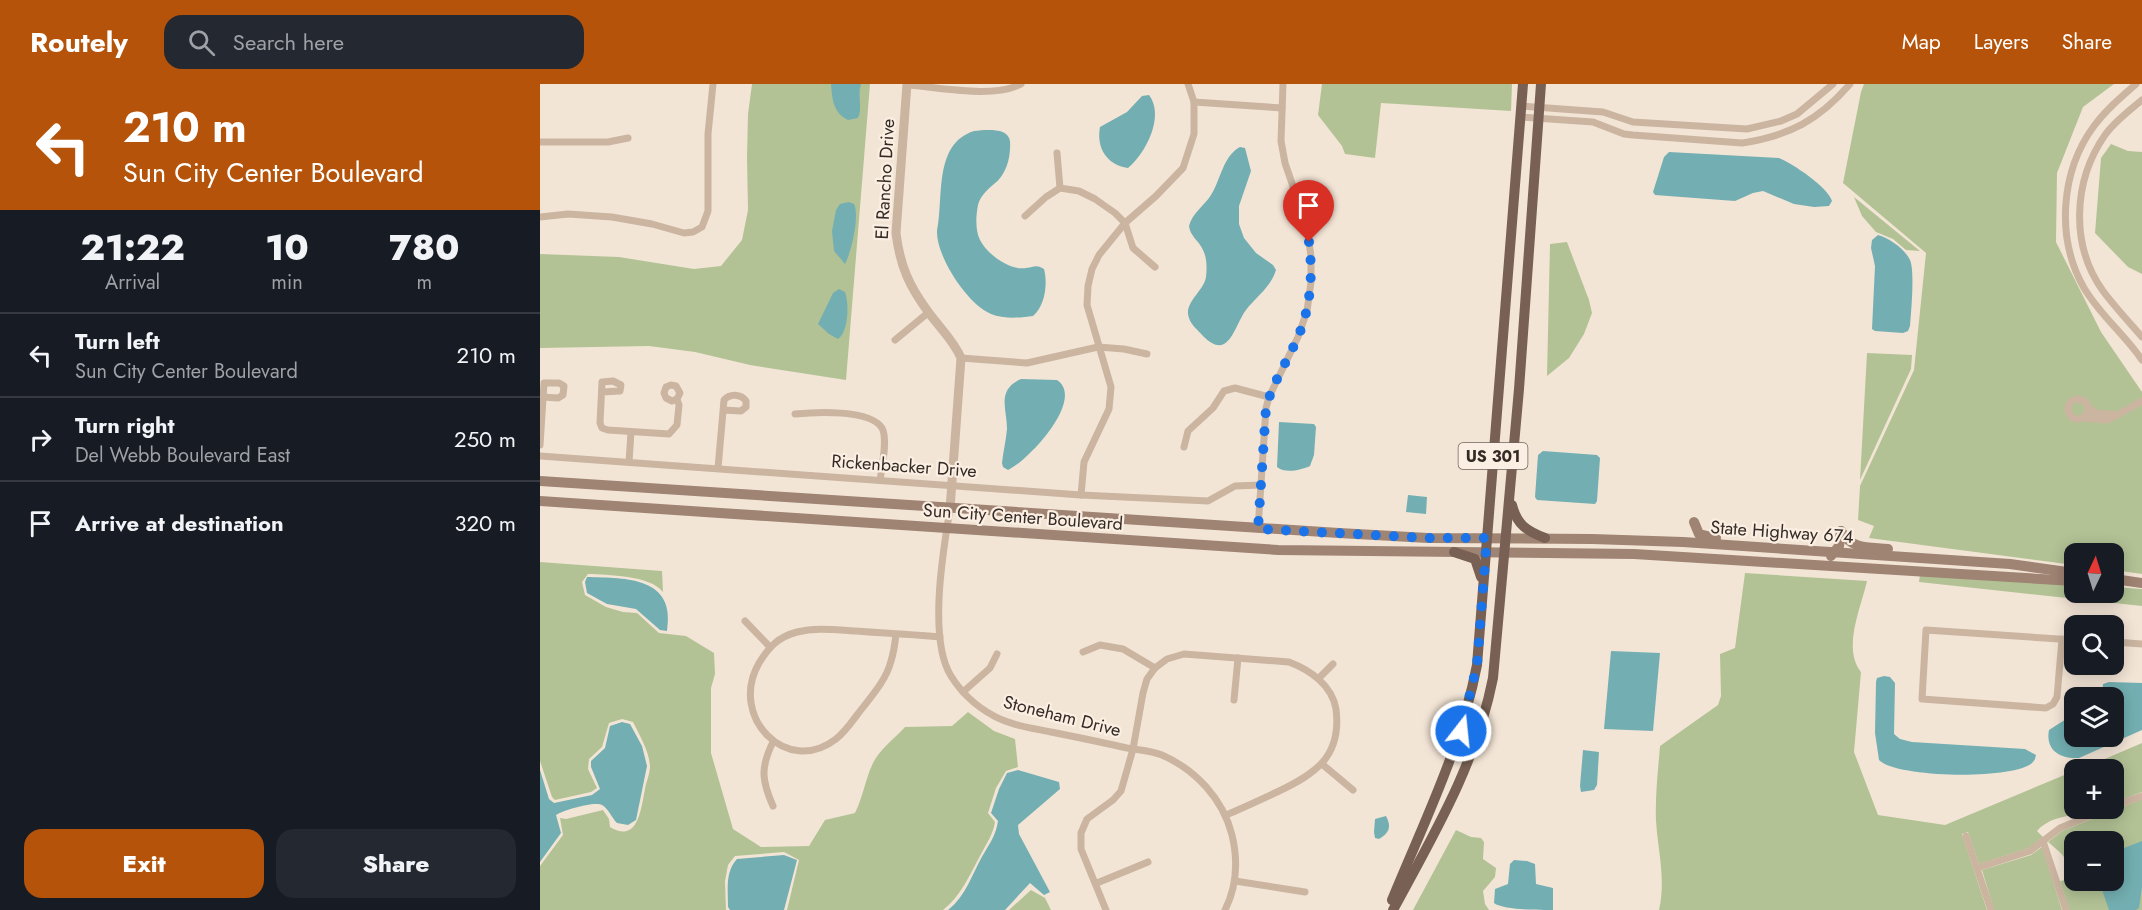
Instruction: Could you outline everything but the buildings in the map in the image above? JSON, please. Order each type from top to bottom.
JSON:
[{"type":"main road","name":"US 301","points":[[1388,910],[1445,774],[1466,716],[1477,665],[1523,84]]},
{"type":"main road","name":"US 301","points":[[1394,910],[1455,795],[1484,721],[1497,653],[1541,84]]},
{"type":"main road","name":"Sun City Center Boulevard","points":[[540,481],[1258,529],[1428,538],[1487,538]]},
{"type":"main road","points":[[540,487],[574,488],[588,484]]},
{"type":"main road","points":[[1510,497],[1519,524],[1528,531],[1545,538]]},
{"type":"main road","name":"Sun City Center Boulevard","points":[[540,501],[1278,550],[1505,552]]},
{"type":"main road","points":[[1680,542],[1688,536],[1694,522],[1696,531],[1702,536],[1763,543],[1778,548]]},
{"type":"main road","points":[[1150,542],[1172,539],[1253,542],[1258,536],[1258,529]]},
{"type":"main road","points":[[1822,551],[1832,546],[1841,531]]},
{"type":"main road","points":[[1720,558],[1739,554],[1828,557],[1840,541],[1841,531]]},
{"type":"main road","points":[[1841,531],[1847,540],[1856,546],[1915,551],[1941,560]]},
{"type":"main road","name":"State Highway 674","points":[[1487,538],[1680,542],[2010,564],[2064,572]]},
{"type":"main road","points":[[1454,552],[1475,559],[1484,587]]},
{"type":"main road","name":"State Highway 674","points":[[1505,552],[1720,558],[2064,580]]},
{"type":"main road","points":[[2124,581],[2142,584]]},
{"type":"main road","points":[[2124,584],[2142,584]]},
{"type":"street","points":[[540,217],[568,214],[612,217],[684,233],[693,232],[702,227],[708,212],[708,134],[713,84]]},
{"type":"street","points":[[907,84],[990,92],[1010,90],[1021,84]]},
{"type":"street","name":"El Rancho Drive","points":[[907,84],[896,233],[903,271],[912,289],[956,347],[961,358]]},
{"type":"street","points":[[1081,495],[1084,462],[1109,409],[1111,387],[1087,305],[1092,269],[1099,255],[1125,223],[1156,196],[1182,168],[1194,134],[1194,102],[1188,84]]},
{"type":"street","points":[[1258,529],[1266,408],[1298,337],[1307,311],[1311,282],[1311,257],[1307,227],[1285,164],[1281,141],[1283,84]]},
{"type":"street","points":[[1521,111],[1602,112],[1633,122],[1747,129],[1781,122],[1797,114],[1833,84]]},
{"type":"street","points":[[1521,111],[1593,122],[1624,134],[1742,143],[1796,129],[1823,111],[1850,84]]},
{"type":"street","points":[[2136,84],[2107,110],[2082,145],[2073,168],[2065,211],[2072,261],[2084,287],[2142,359]]},
{"type":"street","points":[[2142,100],[2106,133],[2094,153],[2083,186],[2079,226],[2084,249],[2102,290],[2142,337]]},
{"type":"street","points":[[1194,102],[1282,108]]},
{"type":"street","points":[[540,142],[608,142],[628,138]]},
{"type":"street","points":[[1057,153],[1060,188]]},
{"type":"street","points":[[1025,216],[1060,188],[1079,191],[1095,199],[1125,223],[1133,248],[1155,267]]},
{"type":"street","points":[[895,340],[929,312]]},
{"type":"street","points":[[950,509],[961,358],[1027,363],[1098,347],[1147,354]]},
{"type":"street","points":[[1184,447],[1188,431],[1213,408],[1224,391],[1235,388],[1269,397]]},
{"type":"street","points":[[602,392],[600,423],[602,428],[631,432],[665,434],[673,431],[678,421],[677,399]]},
{"type":"street","points":[[540,445],[543,397]]},
{"type":"street","points":[[2117,416],[2095,413],[2085,401],[2079,399],[2069,404],[2068,411],[2072,417],[2108,420],[2117,416],[2142,401]]},
{"type":"street","points":[[2082,418],[2087,413],[2088,407]]},
{"type":"street","points":[[718,468],[723,410]]},
{"type":"street","points":[[795,414],[826,411],[875,421],[883,429],[885,438],[880,480]]},
{"type":"street","points":[[629,462],[631,432]]},
{"type":"street","name":"Rickenbacker Drive","points":[[540,456],[1081,495],[1208,501],[1235,486],[1261,485]]},
{"type":"street","name":"Stoneham Drive","points":[[950,509],[940,598],[939,637],[943,659],[950,675],[963,692],[995,717],[1161,754],[1187,768],[1210,791],[1226,815],[1236,855],[1235,881],[1224,910]]},
{"type":"street","points":[[745,621],[769,646]]},
{"type":"street","points":[[896,634],[891,662],[882,682],[836,740],[818,748],[801,750],[773,742],[757,725],[749,693],[753,674],[769,646],[794,633],[814,628],[939,637]]},
{"type":"street","points":[[1926,630],[2062,639],[2057,698],[2046,708],[1922,699],[1926,630]]},
{"type":"street","points":[[2124,643],[2142,644]]},
{"type":"street","points":[[1083,652],[1100,645],[1123,649],[1155,668]]},
{"type":"street","points":[[963,692],[990,668],[997,654]]},
{"type":"street","points":[[1107,910],[1081,849],[1081,833],[1087,819],[1113,800],[1121,791],[1133,749],[1147,679],[1155,668],[1167,659],[1184,654],[1289,662],[1319,678],[1335,704],[1337,721],[1334,744],[1322,764],[1304,780],[1226,815]]},
{"type":"street","points":[[1234,700],[1238,658]]},
{"type":"street","points":[[1319,678],[1333,664]]},
{"type":"street","points":[[773,742],[766,755],[764,785],[774,806]]},
{"type":"street","points":[[1322,764],[1353,790]]},
{"type":"street","points":[[2124,803],[2142,796]]},
{"type":"street","points":[[1977,868],[2030,851],[2060,828],[2082,819]]},
{"type":"street","points":[[1966,836],[1991,910]]},
{"type":"street","points":[[2043,841],[2066,910]]},
{"type":"street","points":[[1096,883],[1148,862]]},
{"type":"street","points":[[1235,881],[1305,892]]},
{"type":"green space","points":[[752,84],[870,84],[846,380],[750,365],[695,352],[649,346],[540,348],[540,254],[619,257],[694,269],[721,266],[742,240],[748,210],[748,114]]},
{"type":"green space","points":[[1322,84],[1512,84],[1511,111],[1381,103],[1375,158],[1345,154],[1342,146],[1318,115]]},
{"type":"green space","points":[[1864,84],[2114,84],[2083,107],[2057,173],[2056,242],[2101,332],[2142,392],[2142,574],[2124,571],[2124,543],[2064,543],[2064,564],[1869,538],[1874,526],[1858,520],[1860,486],[1914,370],[1926,253],[1843,183]]},
{"type":"green space","points":[[2111,144],[2128,151],[2142,152],[2142,274],[2128,267],[2095,233],[2101,158]]},
{"type":"green space","points":[[1854,197],[1920,251],[1906,250],[1893,239],[1876,232],[1862,216]]},
{"type":"green space","points":[[1567,242],[1592,313],[1584,334],[1569,358],[1547,376],[1550,244]]},
{"type":"green space","points":[[1867,353],[1912,355],[1911,369],[1860,480]]},
{"type":"green space","points":[[540,562],[662,571],[663,592],[648,582],[628,577],[588,574],[582,582],[585,595],[606,607],[637,613],[659,633],[686,636],[714,653],[715,674],[711,688],[711,753],[733,829],[761,847],[809,846],[825,820],[855,813],[876,758],[905,727],[952,726],[968,712],[994,731],[1015,739],[1018,767],[1006,771],[996,788],[988,813],[995,822],[993,831],[960,892],[943,910],[787,910],[799,860],[784,852],[735,856],[728,865],[725,881],[726,910],[540,910],[540,866],[563,835],[560,818],[566,819],[603,810],[609,819],[610,827],[619,831],[627,831],[632,828],[640,814],[650,766],[646,749],[633,722],[622,719],[609,723],[602,747],[589,759],[588,769],[597,788],[591,792],[555,800],[552,797],[540,761]]},
{"type":"green space","points":[[1745,573],[1867,581],[1857,615],[1853,640],[1853,651],[1861,672],[1854,752],[1878,815],[1945,825],[2064,775],[2064,817],[2043,825],[2037,831],[2043,837],[2029,848],[1979,864],[1968,832],[1962,834],[1987,910],[1659,910],[1662,877],[1656,812],[1660,746],[1718,705],[1721,696],[1720,654],[1735,648]]},
{"type":"green space","points":[[1920,574],[2064,584],[2064,598],[1919,582]]},
{"type":"green space","points":[[2124,588],[2142,589],[2142,606],[2114,603],[2124,603]]},
{"type":"green space","points":[[2142,743],[2142,792],[2124,799],[2124,759],[2105,759]]},
{"type":"green space","points":[[2142,799],[2142,910],[2069,910],[2060,881],[2064,880],[2064,891],[2124,891],[2124,831],[2064,831],[2064,857],[2048,842],[2062,831],[2092,819],[2124,819],[2124,806]]},
{"type":"green space","points":[[1456,830],[1471,837],[1481,838],[1484,842],[1483,859],[1496,868],[1495,877],[1483,891],[1485,904],[1489,910],[1413,910]]},
{"type":"green space","points":[[2042,847],[2062,910],[1994,910],[1982,870],[2031,855]]},
{"type":"green space","points":[[1031,890],[1045,898],[1051,910],[1009,910]]},
{"type":"water","points":[[831,84],[861,84],[858,118],[848,120],[839,113],[833,100]]},
{"type":"water","points":[[1149,95],[1155,113],[1147,144],[1128,168],[1114,163],[1102,148],[1100,127],[1127,112],[1142,96]]},
{"type":"water","points":[[974,131],[1001,131],[1010,141],[1009,159],[1005,170],[979,202],[978,236],[993,256],[1006,264],[1020,268],[1037,266],[1044,269],[1046,281],[1044,294],[1040,307],[1033,316],[1001,317],[982,309],[963,290],[947,266],[938,241],[941,188],[946,160],[952,147],[961,138]]},
{"type":"water","points":[[1240,147],[1245,148],[1251,171],[1239,206],[1239,224],[1244,238],[1256,253],[1273,265],[1276,270],[1267,287],[1246,310],[1230,339],[1219,345],[1203,336],[1189,318],[1189,307],[1202,287],[1207,267],[1203,250],[1189,226],[1196,213],[1211,195],[1230,156]]},
{"type":"water","points":[[1669,152],[1779,158],[1801,170],[1824,190],[1832,201],[1829,206],[1814,207],[1794,204],[1763,191],[1735,201],[1655,195],[1653,192],[1664,157]]},
{"type":"water","points":[[849,202],[854,204],[856,217],[850,252],[845,264],[834,251],[832,231],[836,210],[840,204]]},
{"type":"water","points":[[1878,235],[1901,248],[1910,260],[1912,292],[1910,326],[1908,331],[1903,333],[1872,329],[1875,266],[1871,248],[1872,240]]},
{"type":"water","points":[[839,289],[845,292],[847,310],[846,324],[838,339],[818,324],[833,293]]},
{"type":"water","points":[[1021,379],[1057,380],[1064,389],[1064,401],[1060,414],[1040,443],[1008,470],[1003,467],[1002,463],[1007,429],[1006,394],[1013,383]]},
{"type":"water","points":[[1279,422],[1314,424],[1316,427],[1314,455],[1310,466],[1289,471],[1277,467]]},
{"type":"water","points":[[1543,451],[1597,455],[1600,458],[1595,504],[1537,500],[1535,497],[1538,455]]},
{"type":"water","points":[[1408,495],[1427,497],[1426,514],[1406,512]]},
{"type":"water","points":[[587,577],[632,580],[656,590],[664,600],[668,613],[667,631],[660,630],[636,609],[607,604],[587,593],[585,582]]},
{"type":"water","points":[[1611,651],[1660,653],[1653,731],[1604,729]]},
{"type":"water","points":[[1890,677],[1895,683],[1894,734],[1900,739],[1912,742],[2025,749],[2036,755],[2034,760],[2021,768],[2002,772],[1955,775],[1907,770],[1890,766],[1879,760],[1875,733],[1876,682],[1877,678]]},
{"type":"water","points":[[2109,682],[2142,683],[2142,730],[2124,738],[2124,687],[2103,687],[2103,684]]},
{"type":"water","points":[[2064,720],[2064,747],[2104,747],[2079,758],[2066,757],[2052,748],[2048,737],[2049,730]]},
{"type":"water","points":[[622,722],[630,724],[642,746],[647,766],[636,820],[628,825],[617,823],[606,808],[598,804],[560,813],[556,815],[561,833],[540,862],[540,770],[549,799],[554,803],[592,795],[600,789],[591,767],[591,761],[605,748],[610,726]]},
{"type":"water","points":[[1583,750],[1599,752],[1597,785],[1594,790],[1581,792],[1580,786]]},
{"type":"water","points":[[1018,770],[1059,782],[1060,789],[1018,825],[1019,834],[1050,892],[1044,895],[1030,883],[1005,910],[948,910],[964,891],[994,835],[998,821],[991,813],[1007,773]]},
{"type":"water","points":[[1386,816],[1389,823],[1388,829],[1379,839],[1375,838],[1375,819]]},
{"type":"water","points":[[2142,841],[2142,887],[2139,908],[2109,910],[2102,891],[2124,891],[2124,848]]},
{"type":"water","points":[[784,855],[797,860],[784,910],[730,910],[728,881],[733,864],[737,859]]},
{"type":"water","points":[[1514,860],[1535,864],[1536,884],[1553,888],[1553,910],[1513,908],[1494,903],[1495,889],[1508,884],[1510,864]]},
{"type":"route","points":[[1309,242],[1311,282],[1307,311],[1298,337],[1266,408],[1258,529],[1428,538],[1487,538],[1477,665],[1461,731]]}]
